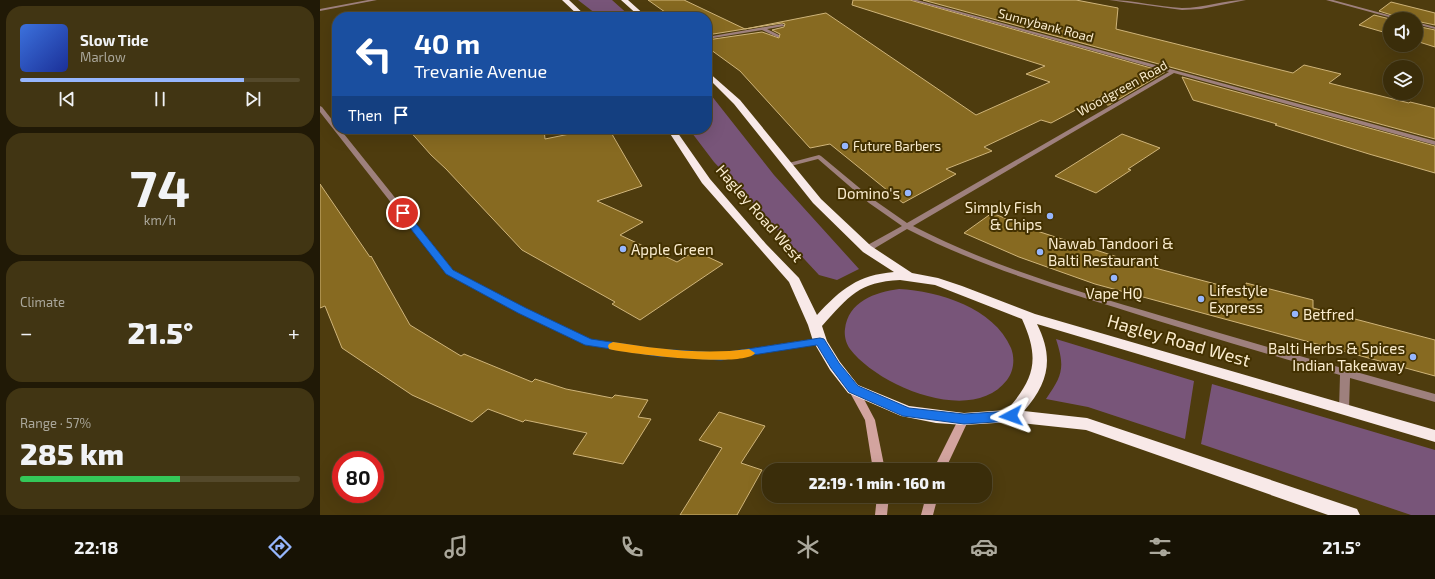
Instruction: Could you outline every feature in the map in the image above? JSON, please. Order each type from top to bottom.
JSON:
[{"type":"highway","points":[[565,0],[578,12]]},
{"type":"highway","points":[[624,0],[638,12]]},
{"type":"highway","points":[[712,78],[737,102],[817,201],[867,249],[908,276]]},
{"type":"highway","name":"Hagley Road West","points":[[674,134],[706,181],[762,246],[795,281],[815,325],[820,341],[835,366],[854,389]]},
{"type":"highway","points":[[815,325],[850,290],[866,280],[881,277],[908,276]]},
{"type":"highway","name":"Hagley Road West","points":[[908,276],[960,289],[1027,316],[1435,436]]},
{"type":"highway","points":[[1011,416],[1029,396],[1042,360],[1036,333],[1027,316]]},
{"type":"highway","points":[[854,389],[907,412],[964,419],[1011,416],[1087,424],[1351,515]]},
{"type":"street","points":[[320,10],[375,0]]},
{"type":"street","name":"Sunnybank Road","points":[[913,0],[1174,71]]},
{"type":"street","points":[[1111,0],[1182,9],[1201,8],[1244,0]]},
{"type":"street","points":[[1328,0],[1383,14]]},
{"type":"street","points":[[712,37],[782,25]]},
{"type":"street","points":[[1423,25],[1435,28]]},
{"type":"street","points":[[762,28],[777,36]]},
{"type":"street","name":"Woodgreen Road","points":[[867,249],[1174,71],[1435,143]]},
{"type":"street","points":[[320,108],[332,123]]},
{"type":"street","points":[[341,134],[450,272],[522,311],[589,343],[657,352],[721,356],[820,341]]},
{"type":"street","name":"Hagley Road West","points":[[787,164],[819,157],[884,211],[907,225],[962,252],[1015,272],[1067,290],[1345,374],[1435,398]]},
{"type":"street","points":[[1344,409],[1345,374]]},
{"type":"street","points":[[854,389],[870,420],[878,463]]},
{"type":"street","points":[[942,463],[964,419]]},
{"type":"street","points":[[881,515],[882,503]]},
{"type":"street","points":[[927,515],[930,503]]},
{"type":"shaded area","points":[[578,0],[612,0],[625,12],[594,12]]},
{"type":"shaded area","points":[[712,96],[774,175],[859,269],[837,280],[819,275],[714,162],[693,134],[712,134]]},
{"type":"shaded area","points":[[890,290],[915,290],[948,298],[979,312],[992,322],[1003,334],[1011,348],[1013,360],[1012,369],[1007,380],[991,393],[972,400],[949,400],[926,396],[903,387],[881,376],[863,363],[850,349],[846,342],[845,331],[847,320],[851,312],[864,300]]},
{"type":"shaded area","points":[[1056,339],[1194,381],[1185,439],[1088,407],[1046,399],[1056,383],[1061,370],[1061,357]]},
{"type":"shaded area","points":[[1212,384],[1435,450],[1435,515],[1411,515],[1201,444]]},
{"type":"building","points":[[648,0],[684,0],[709,12],[665,12]]},
{"type":"building","points":[[853,0],[910,0],[1165,72],[1109,105],[1107,105],[1102,96],[1051,123],[1041,120],[984,147],[992,151],[946,169],[956,174],[903,203],[830,144],[810,148],[740,71],[712,51],[712,39],[762,32],[779,38],[780,34],[772,30],[784,27],[785,24],[782,23],[747,29],[826,13],[976,115],[1050,82],[1026,74],[1045,66],[852,5]]},
{"type":"building","points":[[923,0],[1076,0],[1118,8],[1116,29],[1293,73],[1304,65],[1341,74],[1329,83],[1383,96],[1383,100],[1410,102],[1435,108],[1435,139]]},
{"type":"building","points":[[1391,2],[1435,13],[1435,25],[1423,22],[1423,12],[1379,11]]},
{"type":"building","points":[[712,13],[745,29],[712,34]]},
{"type":"building","points":[[1374,15],[1383,17],[1383,32],[1359,25]]},
{"type":"building","points":[[1423,27],[1435,30],[1435,47],[1423,43]]},
{"type":"building","points":[[1182,77],[1435,146],[1435,173],[1275,125],[1277,124],[1193,100]]},
{"type":"building","points":[[412,134],[544,134],[545,139],[570,134],[612,134],[642,186],[597,201],[643,222],[620,235],[677,262],[695,251],[723,264],[640,320],[612,304],[615,302],[522,250]]},
{"type":"building","points":[[1122,134],[1160,148],[1128,169],[1131,170],[1096,193],[1055,176]]},
{"type":"building","points":[[320,184],[370,257],[371,256],[410,325],[461,356],[464,354],[532,382],[535,379],[566,389],[612,398],[615,395],[648,400],[638,417],[651,419],[623,464],[573,454],[587,433],[525,420],[523,422],[488,409],[472,422],[412,395],[342,348],[325,306],[320,308]]},
{"type":"building","points":[[992,213],[1037,231],[1136,263],[1246,292],[1246,283],[1313,300],[1313,308],[1435,340],[1435,376],[1095,284],[1019,257],[964,233]]},
{"type":"building","points":[[719,412],[765,426],[741,463],[762,470],[737,515],[680,515],[722,448],[699,440]]},
{"type":"slow traffic","points":[[613,346],[657,352],[721,356],[749,353]]},
{"type":"place","name":"Future Barbers","points":[[845,146]]},
{"type":"place","name":"Domino's","points":[[908,193]]},
{"type":"place","name":"Simply Fish & Chips","points":[[1050,216]]},
{"type":"place","name":"Apple Green","points":[[623,249]]},
{"type":"place","name":"Nawab Tandoori & Balti Restaurant","points":[[1040,252]]},
{"type":"place","name":"Vape HQ","points":[[1114,278]]},
{"type":"place","name":"Lifestyle Express","points":[[1201,299]]},
{"type":"place","name":"Betfred","points":[[1295,314]]},
{"type":"place","name":"Balti Herbs & Spices Indian Takeaway","points":[[1413,357]]},
{"type":"route","points":[[403,213],[450,272],[522,311],[589,343],[657,352],[721,356],[804,345],[820,341],[835,366],[854,389],[907,412],[936,417],[964,419],[1011,416]]}]
